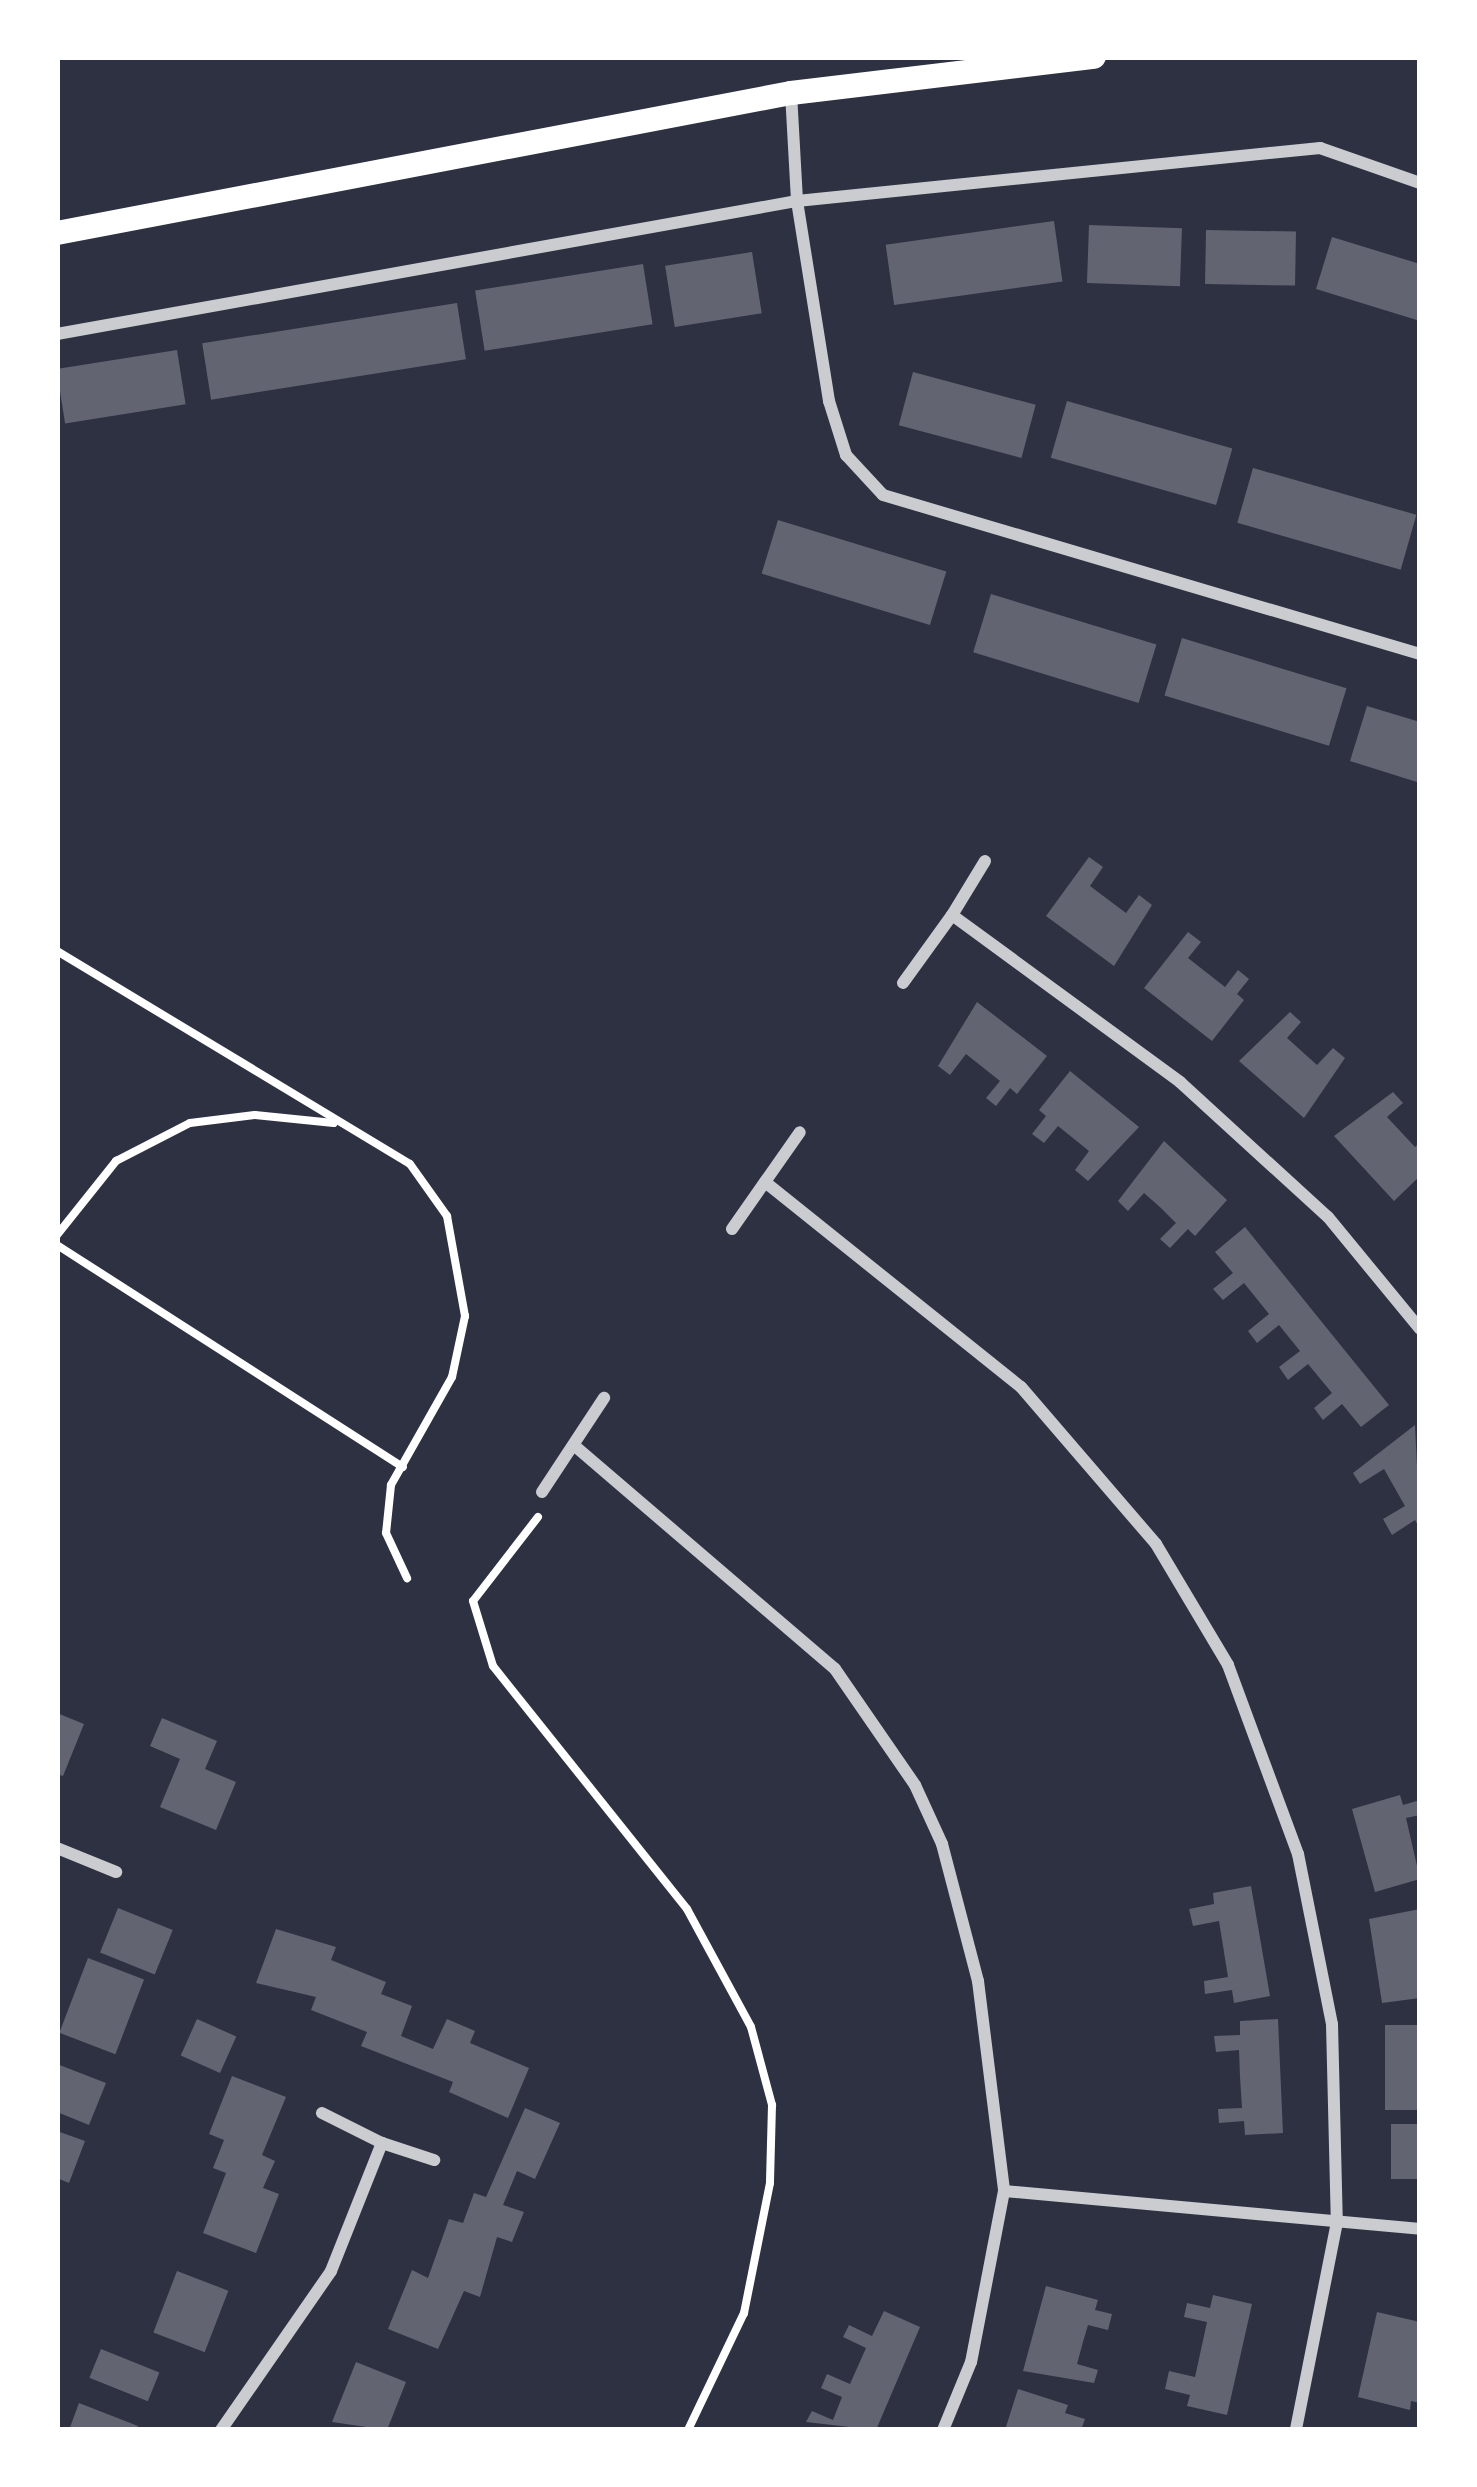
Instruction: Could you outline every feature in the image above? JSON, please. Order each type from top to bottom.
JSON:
[{"type":"main road","points":[[57,232],[791,93],[1094,57]]},
{"type":"street","points":[[791,93],[797,201],[830,401],[846,455],[883,495],[1420,654]]},
{"type":"street","points":[[57,334],[797,201],[1320,148],[1420,183]]},
{"type":"street","points":[[903,983],[985,861]]},
{"type":"street","points":[[952,915],[1225,1121],[1328,1217],[1420,1329]]},
{"type":"street","points":[[732,1228],[800,1132]]},
{"type":"street","points":[[765,1182],[1021,1387],[1156,1544],[1228,1664],[1298,1854],[1320,1944],[1340,2114],[1337,2222],[1296,2430]]},
{"type":"street","points":[[542,1492],[576,1447],[604,1398]]},
{"type":"street","points":[[576,1447],[835,1669],[915,1785],[960,1898],[1004,2191],[971,2362],[944,2430]]},
{"type":"street","points":[[57,1848],[116,1872]]},
{"type":"street","points":[[322,2113],[382,2143],[434,2160]]},
{"type":"street","points":[[221,2430],[331,2271],[382,2143]]},
{"type":"street","points":[[1004,2191],[1420,2229]]},
{"type":"path","points":[[57,952],[410,1164],[447,1216],[464,1316],[452,1377],[392,1485],[386,1533],[407,1578]]},
{"type":"path","points":[[57,1234],[116,1161],[190,1124],[255,1115],[341,1124]]},
{"type":"path","points":[[57,1245],[403,1467]]},
{"type":"path","points":[[542,1492],[537,1523],[488,1573],[473,1601],[493,1666],[687,1909],[751,2027],[772,2105],[770,2183],[744,2313],[688,2430]]},
{"type":"building","points":[[1054,221],[1062,281],[894,305],[886,245]]},
{"type":"building","points":[[1089,225],[1182,228],[1180,286],[1087,283]]},
{"type":"building","points":[[1206,230],[1296,232],[1295,286],[1205,284]]},
{"type":"building","points":[[1332,237],[1420,264],[1420,321],[1316,289]]},
{"type":"building","points":[[752,252],[762,313],[675,327],[665,266]]},
{"type":"building","points":[[643,264],[653,324],[485,351],[475,291]]},
{"type":"building","points":[[457,303],[466,359],[211,400],[202,343]]},
{"type":"building","points":[[177,350],[186,404],[65,423],[57,369]]},
{"type":"building","points":[[913,372],[1036,405],[1021,458],[899,425]]},
{"type":"building","points":[[1067,401],[1232,448],[1216,505],[1051,458]]},
{"type":"building","points":[[1253,468],[1416,515],[1401,570],[1237,523]]},
{"type":"building","points":[[778,520],[946,571],[930,625],[762,574]]},
{"type":"building","points":[[991,594],[1156,645],[1139,703],[973,652]]},
{"type":"building","points":[[1182,638],[1346,688],[1329,746],[1164,695]]},
{"type":"building","points":[[1367,706],[1420,722],[1420,783],[1350,761]]},
{"type":"building","points":[[1089,857],[1103,867],[1090,886],[1126,913],[1139,895],[1152,905],[1114,966],[1046,916]]},
{"type":"building","points":[[1188,932],[1201,942],[1188,958],[1225,987],[1238,970],[1249,979],[1237,994],[1244,1000],[1212,1041],[1144,988]]},
{"type":"building","points":[[977,1002],[1047,1056],[1017,1094],[1010,1088],[996,1106],[986,1098],[1000,1081],[966,1054],[950,1075],[938,1066]]},
{"type":"building","points":[[1290,1012],[1301,1022],[1287,1038],[1317,1065],[1333,1048],[1345,1058],[1304,1118],[1239,1061]]},
{"type":"building","points":[[1070,1071],[1139,1127],[1088,1181],[1075,1170],[1089,1151],[1058,1126],[1044,1143],[1032,1134],[1046,1116],[1039,1110]]},
{"type":"building","points":[[1393,1092],[1403,1103],[1387,1117],[1415,1147],[1420,1143],[1420,1176],[1394,1201],[1334,1136]]},
{"type":"building","points":[[1164,1141],[1227,1200],[1195,1236],[1188,1229],[1170,1248],[1160,1239],[1176,1223],[1161,1208],[1144,1193],[1128,1211],[1118,1201]]},
{"type":"building","points":[[1245,1227],[1389,1405],[1361,1427],[1342,1404],[1323,1420],[1314,1408],[1332,1393],[1308,1364],[1288,1380],[1279,1367],[1300,1351],[1279,1325],[1257,1343],[1248,1331],[1269,1314],[1244,1283],[1223,1300],[1213,1289],[1233,1273],[1215,1252]]},
{"type":"building","points":[[1415,1425],[1420,1529],[1415,1520],[1392,1535],[1383,1519],[1405,1506],[1384,1469],[1360,1484],[1353,1473]]},
{"type":"building","points":[[57,1713],[84,1724],[63,1776],[57,1774]]},
{"type":"building","points":[[162,1718],[217,1741],[205,1769],[236,1782],[216,1830],[160,1807],[180,1759],[150,1746]]},
{"type":"building","points":[[1400,1795],[1403,1805],[1420,1800],[1420,1815],[1406,1818],[1420,1879],[1375,1892],[1352,1809]]},
{"type":"building","points":[[1251,1886],[1270,1996],[1234,2003],[1232,1990],[1205,1994],[1204,1981],[1228,1977],[1219,1921],[1193,1926],[1189,1909],[1214,1904],[1213,1893]]},
{"type":"building","points":[[118,1908],[173,1930],[155,1975],[100,1953]]},
{"type":"building","points":[[1420,1909],[1420,1998],[1382,2003],[1369,1919]]},
{"type":"building","points":[[276,1929],[336,1947],[331,1960],[386,1982],[381,1994],[412,2006],[401,2036],[433,2049],[447,2019],[475,2031],[470,2043],[529,2068],[508,2118],[449,2092],[453,2082],[361,2046],[367,2032],[311,2010],[316,1997],[256,1983]]},
{"type":"building","points":[[88,1958],[144,1980],[115,2054],[59,2033]]},
{"type":"building","points":[[197,2019],[236,2036],[220,2073],[181,2056]]},
{"type":"building","points":[[1278,2019],[1283,2133],[1245,2135],[1244,2121],[1219,2123],[1218,2109],[1242,2108],[1239,2050],[1216,2052],[1214,2036],[1240,2035],[1240,2021]]},
{"type":"building","points":[[1385,2025],[1420,2025],[1420,2110],[1385,2110]]},
{"type":"building","points":[[57,2064],[106,2083],[89,2125],[57,2112]]},
{"type":"building","points":[[232,2076],[286,2097],[262,2155],[275,2161],[263,2188],[279,2194],[256,2253],[203,2233],[226,2173],[213,2168],[224,2140],[209,2134]]},
{"type":"building","points":[[525,2108],[560,2123],[535,2179],[517,2171],[503,2205],[524,2212],[512,2242],[497,2237],[480,2297],[464,2291],[438,2349],[388,2329],[412,2270],[428,2278],[449,2219],[463,2223],[474,2193],[486,2197]]},
{"type":"building","points":[[1391,2124],[1420,2124],[1420,2179],[1391,2179]]},
{"type":"building","points":[[57,2131],[85,2141],[69,2183],[57,2178]]},
{"type":"building","points":[[177,2271],[228,2291],[205,2352],[153,2333]]},
{"type":"building","points":[[1046,2286],[1098,2300],[1095,2310],[1112,2314],[1108,2330],[1088,2325],[1077,2364],[1098,2370],[1094,2383],[1023,2371]]},
{"type":"building","points":[[1213,2295],[1252,2304],[1227,2415],[1187,2406],[1190,2395],[1165,2389],[1169,2371],[1195,2377],[1207,2322],[1184,2317],[1187,2303],[1210,2308]]},
{"type":"building","points":[[884,2311],[920,2327],[876,2430],[806,2422],[812,2411],[833,2420],[842,2397],[821,2388],[827,2374],[850,2384],[866,2348],[843,2337],[849,2325],[872,2336]]},
{"type":"building","points":[[1377,2312],[1420,2322],[1420,2403],[1411,2401],[1410,2410],[1358,2397]]},
{"type":"building","points":[[101,2349],[159,2373],[148,2401],[89,2378]]},
{"type":"building","points":[[356,2362],[406,2382],[387,2430],[332,2422]]},
{"type":"building","points":[[1018,2389],[1068,2405],[1065,2413],[1085,2419],[1081,2430],[1005,2430]]},
{"type":"building","points":[[79,2403],[138,2426],[136,2430],[69,2430]]}]
